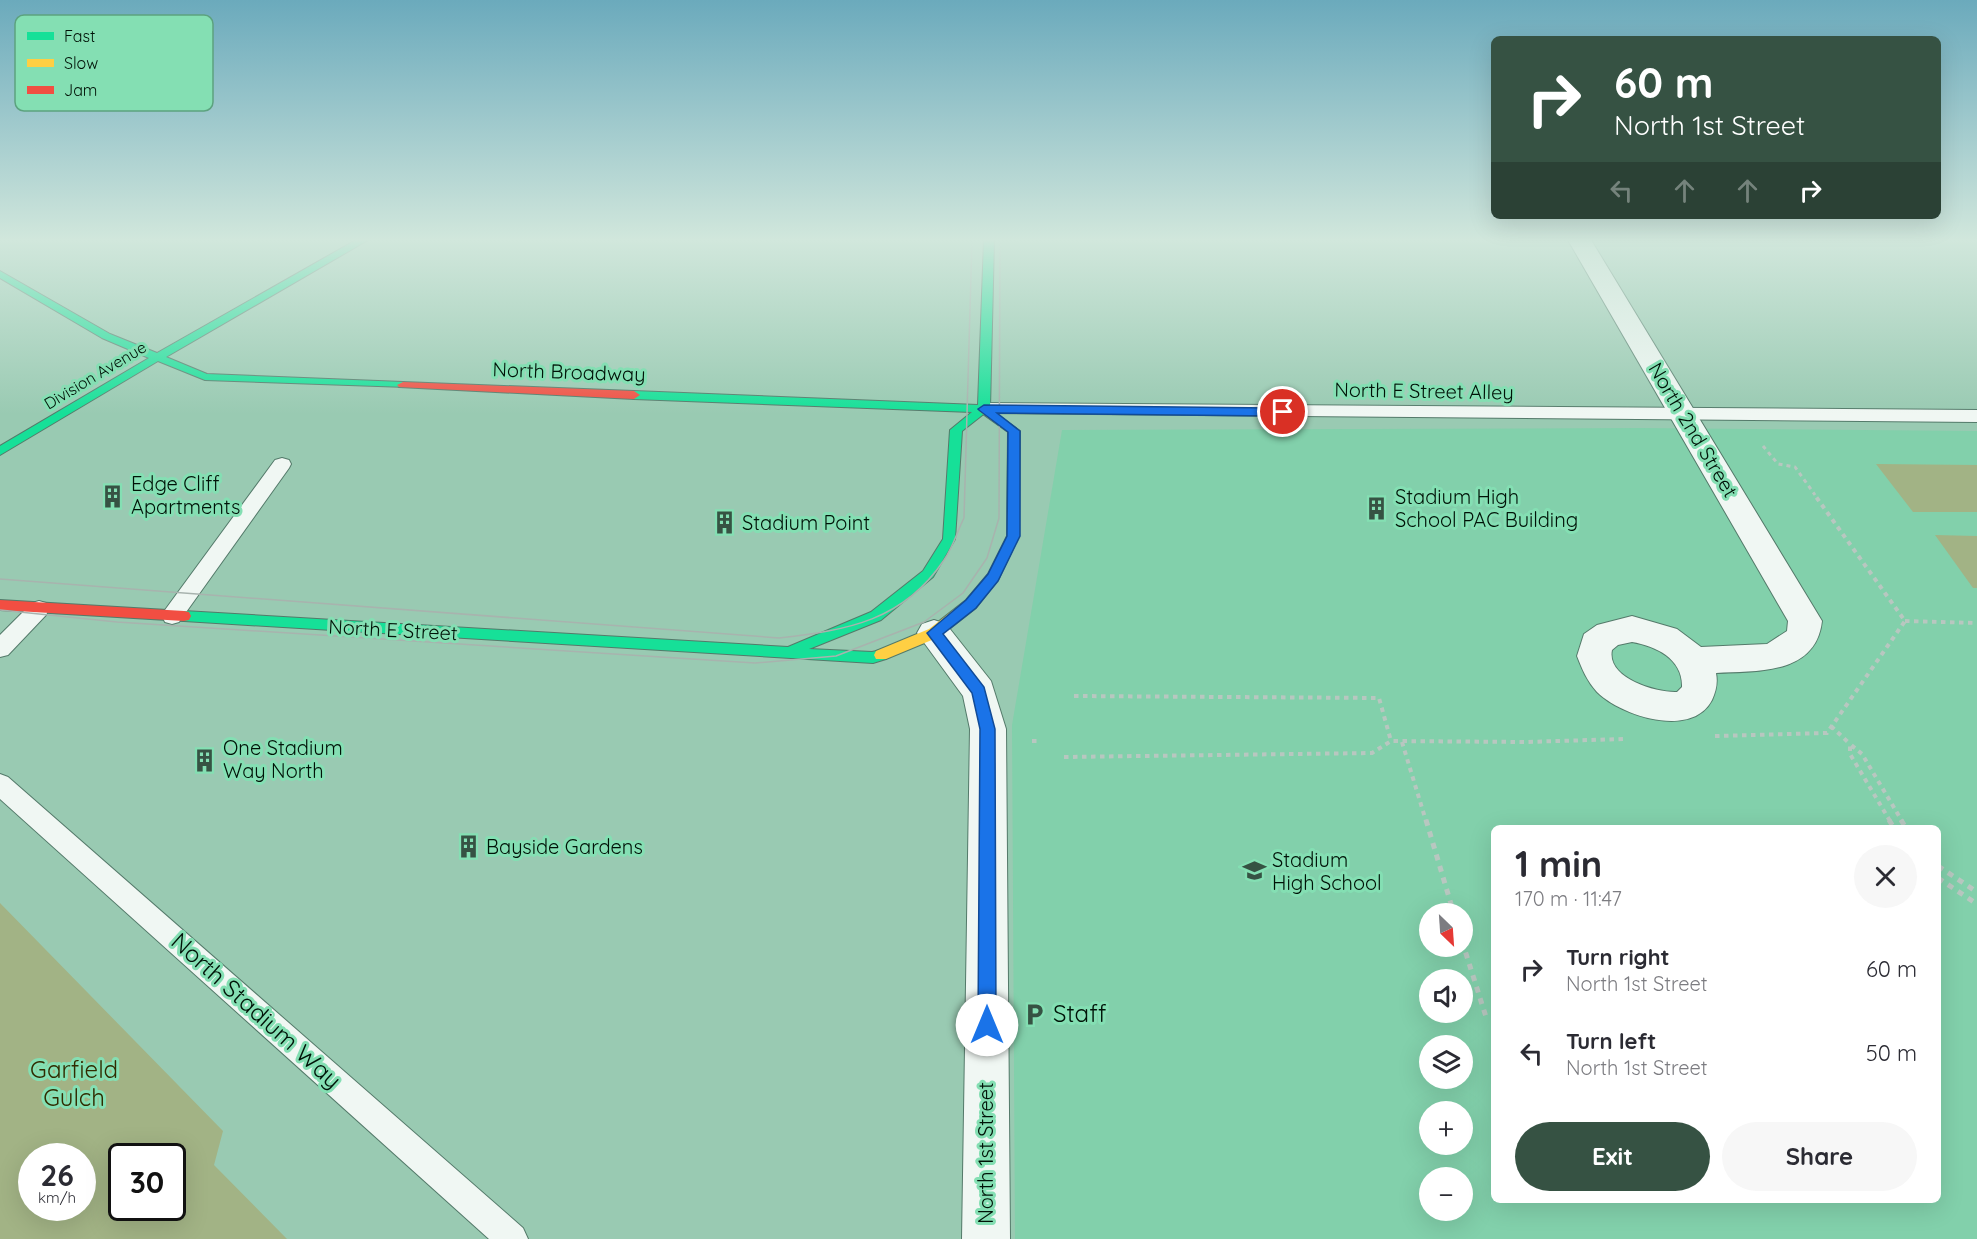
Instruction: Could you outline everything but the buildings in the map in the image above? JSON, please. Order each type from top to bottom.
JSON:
[{"type":"street","name":"North Broadway","points":[[41,298],[106,336],[205,377],[984,409]]},
{"type":"street","name":"Division Avenue","points":[[0,451],[262,298]]},
{"type":"street","points":[[934,633],[971,604],[993,577],[1013,536],[1014,431],[984,409],[987,298]]},
{"type":"street","name":"North 2nd Street","points":[[1613,298],[1805,621],[1803,638],[1773,657],[1693,661]]},
{"type":"street","name":"North E Street","points":[[785,653],[876,616],[928,574],[950,539],[956,430],[984,409]]},
{"type":"street","name":"North E Street","points":[[0,605],[873,658],[934,633]]},
{"type":"street","name":"North 1st Street","points":[[934,633],[979,691],[988,729],[986,1239]]},
{"type":"lane","name":"North E Street Alley","points":[[984,409],[1684,416],[1977,416]]},
{"type":"lane","points":[[172,616],[282,464]]},
{"type":"lane","points":[[0,649],[39,609]]},
{"type":"lane","name":"North Stadium Way","points":[[0,784],[512,1239]]},
{"type":"path","points":[[1905,621],[1977,623]]},
{"type":"path","points":[[1074,696],[1379,698],[1391,741]]},
{"type":"path","points":[[1831,726],[1862,754],[1904,825]]},
{"type":"path","points":[[1064,757],[1372,753],[1391,741],[1526,742]]},
{"type":"path","points":[[1402,742],[1451,903]]},
{"type":"path","points":[[1850,744],[1850,754],[1892,825]]},
{"type":"path","points":[[1941,868],[1977,892]]},
{"type":"path","points":[[1941,880],[1977,904]]},
{"type":"path","points":[[1467,957],[1487,1020]]},
{"type":"shaded area","name":"Stadium High School","points":[[1640,428],[1977,431],[1977,1239],[1015,1239],[1012,725],[1062,430]]},
{"type":"green space","points":[[1876,464],[1977,465],[1977,512],[1913,512]]},
{"type":"green space","points":[[1935,535],[1977,536],[1977,588],[1973,588]]},
{"type":"green space","name":"Garfield Gulch","points":[[0,903],[223,1131],[214,1165],[287,1239],[0,1239]]},
{"type":"tram line","points":[[0,579],[779,638],[851,626],[892,609],[911,597],[928,581],[947,555],[964,518],[970,298]]},
{"type":"tram line","points":[[0,610],[117,622],[755,663],[836,656],[924,622],[963,593],[987,558],[999,518],[1000,298]]},
{"type":"traffic: fast","points":[[41,298],[106,336],[205,377],[403,385]]},
{"type":"traffic: fast","points":[[0,451],[262,298]]},
{"type":"traffic: fast","points":[[984,409],[987,298]]},
{"type":"traffic: fast","points":[[634,395],[984,409]]},
{"type":"traffic: fast","points":[[794,649],[876,616],[928,574],[949,539],[956,430],[984,409]]},
{"type":"traffic: fast","points":[[184,616],[873,658],[881,655]]},
{"type":"traffic: slow","points":[[881,655],[934,633],[971,604],[993,577],[1013,536],[1014,431],[984,409]]},
{"type":"traffic: jam","points":[[403,385],[634,395]]},
{"type":"traffic: jam","points":[[0,605],[184,616]]},
{"type":"place","name":"Edge Cliff Apartments","points":[[113,496]]},
{"type":"place","name":"Stadium High School PAC Building","points":[[1377,509]]},
{"type":"place","name":"Stadium Point","points":[[724,523]]},
{"type":"place","name":"One Stadium Way North","points":[[205,760]]},
{"type":"place","name":"Bayside Gardens","points":[[468,847]]},
{"type":"place","name":"Stadium High School","points":[[1254,871]]},
{"type":"place","name":"Staff","points":[[1035,1014]]},
{"type":"route","points":[[987,1025],[988,729],[979,691],[934,633],[971,604],[993,577],[1013,536],[1014,431],[984,409],[1283,412]]}]
